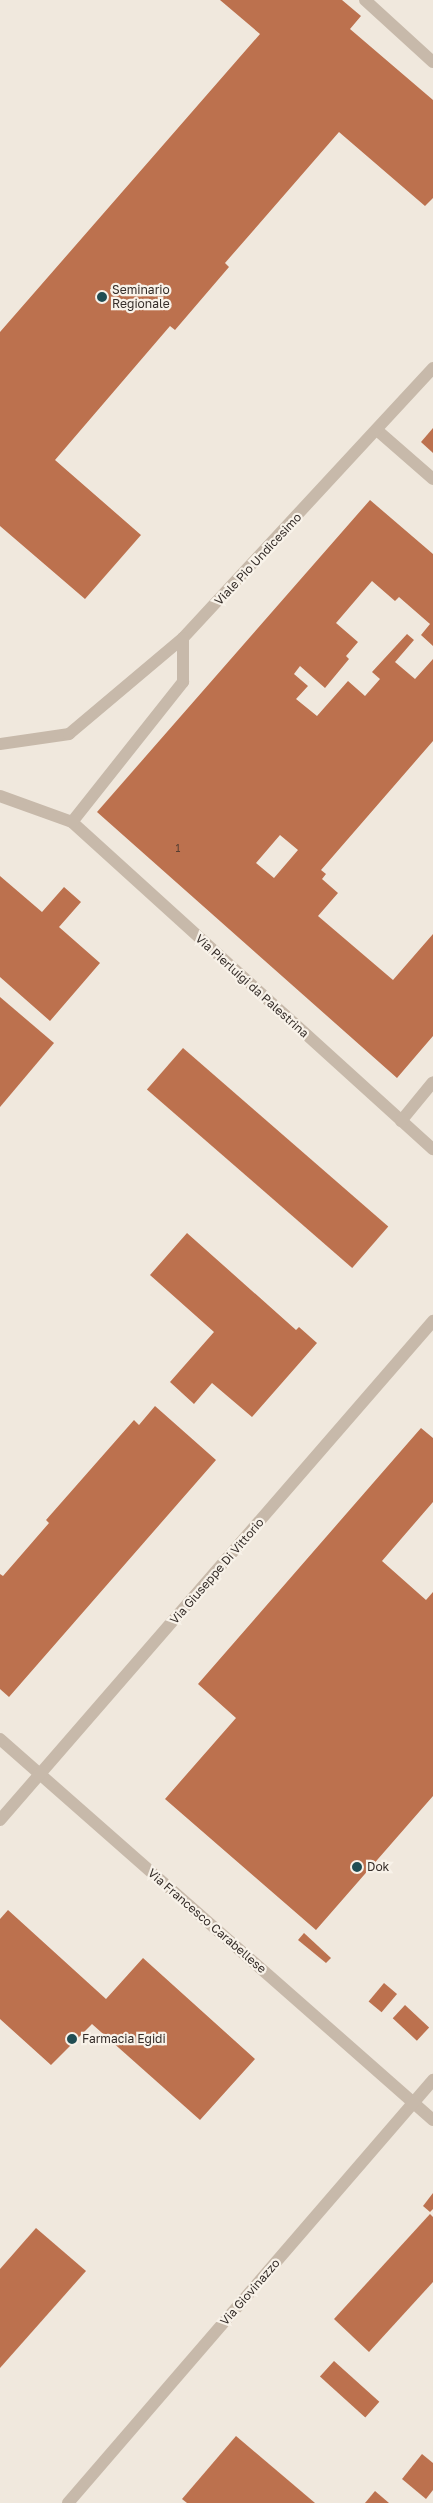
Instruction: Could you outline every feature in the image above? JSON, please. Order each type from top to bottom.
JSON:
[{"type":"street","points":[[365,0],[433,62]]},
{"type":"street","name":"Viale Pio Undicesimo","points":[[0,744],[69,734],[183,638],[378,431],[433,368]]},
{"type":"street","points":[[378,431],[433,479]]},
{"type":"street","points":[[0,796],[72,822],[183,682],[183,638]]},
{"type":"street","name":"Via Pierluigi da Palestrina","points":[[72,822],[433,1149]]},
{"type":"street","points":[[401,1121],[433,1082]]},
{"type":"street","name":"Via Giuseppe Di Vittorio","points":[[0,1820],[433,1321]]},
{"type":"street","name":"Via Francesco Carabellese","points":[[0,1740],[433,2120]]},
{"type":"street","name":"Via Giovinazzo","points":[[68,2503],[433,2080]]},
{"type":"building","name":"Seminario Regionale","points":[[220,0],[342,0],[361,16],[350,29],[433,100],[433,198],[425,206],[339,132],[225,263],[229,267],[175,330],[170,326],[55,460],[141,535],[85,599],[0,526],[0,332],[260,34]]},
{"type":"building","points":[[433,428],[433,453],[421,442]]},
{"type":"building","points":[[370,500],[433,554],[433,646],[421,635],[430,624],[399,597],[395,601],[372,581],[336,623],[358,642],[346,656],[349,659],[325,688],[300,666],[294,674],[308,686],[296,699],[317,716],[348,681],[365,696],[380,679],[372,672],[407,634],[414,640],[395,662],[415,679],[433,659],[433,741],[321,870],[326,874],[322,879],[338,893],[318,916],[393,980],[433,934],[433,1036],[397,1078],[97,812]],"holes":[[[280,835],[298,850],[274,878],[256,863]]]},
{"type":"building","points":[[0,876],[42,912],[64,887],[81,902],[59,927],[100,963],[50,1021],[0,977]]},
{"type":"building","points":[[0,997],[54,1043],[0,1107]]},
{"type":"building","points":[[183,1048],[388,1226],[352,1268],[147,1090]]},
{"type":"building","points":[[187,1233],[296,1330],[299,1327],[317,1343],[252,1417],[212,1383],[194,1404],[170,1382],[214,1332],[150,1275]]},
{"type":"building","points":[[155,1406],[216,1460],[9,1697],[0,1689],[0,1574],[3,1576],[49,1523],[46,1520],[134,1420],[139,1425]]},
{"type":"building","points":[[421,1428],[433,1438],[433,1502],[382,1561],[426,1600],[433,1592],[433,1796],[316,1930],[165,1799],[236,1718],[198,1684]]},
{"type":"building","points":[[8,1910],[106,1999],[143,1958],[255,2059],[200,2120],[92,2024],[51,2065],[0,2019],[0,1919]]},
{"type":"building","points":[[304,1933],[331,1958],[326,1963],[298,1940]]},
{"type":"building","points":[[384,1983],[397,1994],[382,2012],[369,2001]]},
{"type":"building","points":[[405,2005],[429,2028],[417,2041],[393,2018]]},
{"type":"building","points":[[433,2193],[433,2209],[430,2212],[423,2206]]},
{"type":"building","points":[[430,2214],[433,2217],[433,2282],[369,2352],[334,2319]]},
{"type":"building","points":[[36,2228],[86,2271],[0,2368],[0,2269]]},
{"type":"building","points":[[334,2361],[379,2402],[365,2417],[320,2377]]},
{"type":"building","points":[[236,2436],[315,2503],[187,2503],[182,2499]]},
{"type":"building","points":[[422,2454],[433,2463],[433,2490],[426,2499],[402,2479]]},
{"type":"building","points":[[375,2491],[389,2503],[365,2503]]},
{"type":"place","name":"Seminario Regionale","points":[[102,297]]},
{"type":"place","name":"Dok","points":[[357,1867]]},
{"type":"place","name":"Farmacia Egidi","points":[[72,2039]]}]
